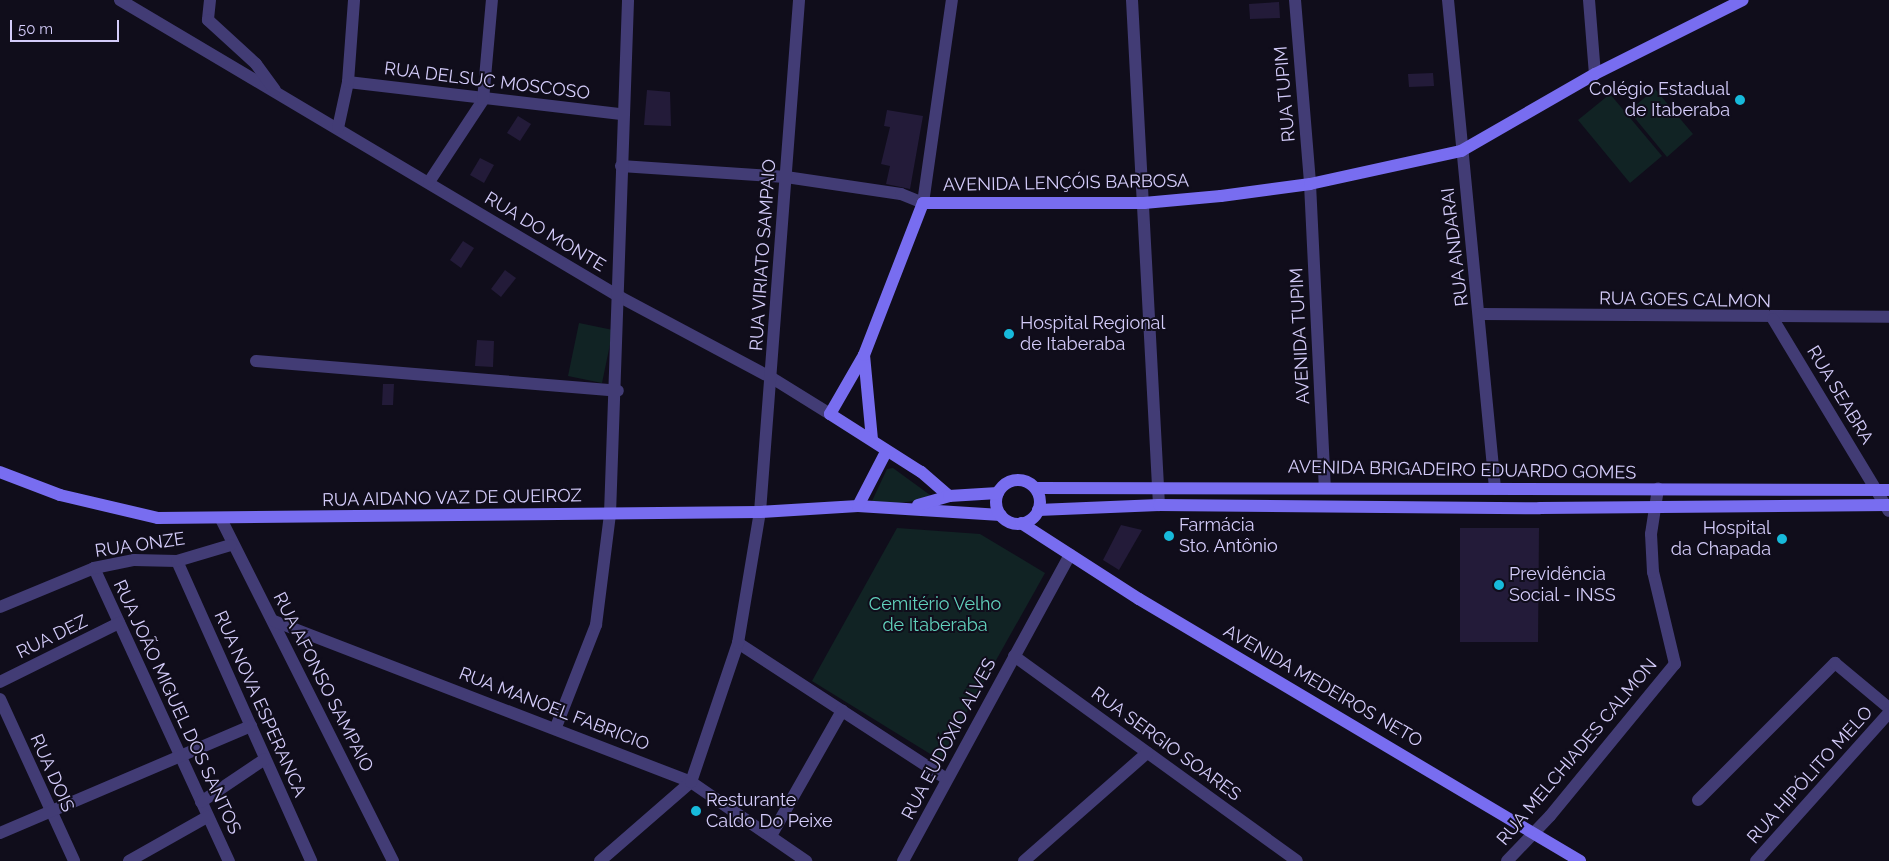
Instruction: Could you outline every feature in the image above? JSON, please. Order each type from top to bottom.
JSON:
[{"type":"street","name":"RUA DO MONTE","points":[[120,0],[620,297],[772,378],[872,439],[886,452],[921,472],[949,496]]},
{"type":"street","points":[[210,0],[208,20],[256,64],[277,93]]},
{"type":"street","points":[[338,128],[348,82],[354,0]]},
{"type":"street","points":[[429,182],[483,100],[492,0]]},
{"type":"street","points":[[556,727],[596,625],[610,514],[618,391],[621,114],[628,0]]},
{"type":"street","name":"RUA VIRIATO SAMPAIO","points":[[691,782],[738,643],[760,512],[772,378],[799,0]]},
{"type":"street","points":[[830,414],[864,355],[923,203],[952,0]]},
{"type":"street","points":[[1132,0],[1144,202],[1156,487],[1159,505]]},
{"type":"street","name":"RUA TUPIM","points":[[1295,0],[1310,184]]},
{"type":"street","name":"RUA ANDARAI","points":[[1448,0],[1461,151],[1480,314],[1495,489]]},
{"type":"street","points":[[1589,0],[1595,74]]},
{"type":"street","name":"AVENIDA LENÇÓIS BARBOSA","points":[[621,166],[786,177],[901,194],[923,203],[1144,202],[1310,184],[1461,151],[1595,74],[1743,0]]},
{"type":"street","name":"RUA DELSUC MOSCOSO","points":[[348,82],[483,100],[621,114]]},
{"type":"street","name":"AVENIDA TUPIM","points":[[1310,184],[1325,487]]},
{"type":"street","name":"RUA GOES CALMON","points":[[1480,314],[1773,319],[1889,317]]},
{"type":"street","name":"RUA SEABRA","points":[[1773,319],[1883,490],[1888,507]]},
{"type":"street","points":[[864,355],[872,439]]},
{"type":"street","points":[[256,360],[618,391]]},
{"type":"street","points":[[858,506],[886,452]]},
{"type":"street","name":"RUA AIDANO VAZ DE QUEIROZ","points":[[0,472],[120,512],[221,519],[760,512],[858,506],[911,507],[1001,515]]},
{"type":"street","points":[[1036,513],[1021,523],[1001,515],[998,493],[1015,480],[1036,488],[1036,513],[1047,543]]},
{"type":"street","points":[[1231,485],[1231,506]]},
{"type":"street","name":"AVENIDA BRIGADEIRO EDUARDO GOMES","points":[[1036,488],[1231,485],[1478,489],[1784,488],[1883,490]]},
{"type":"street","points":[[1099,487],[1100,505]]},
{"type":"street","points":[[1716,504],[1717,488]]},
{"type":"street","points":[[1783,504],[1784,488]]},
{"type":"street","points":[[1478,489],[1478,508]]},
{"type":"street","name":"RUA MELCHIADES CALMON","points":[[1518,861],[1537,832],[1675,664],[1653,572],[1651,534],[1658,489]]},
{"type":"street","name":"RUA AIDANO VAZ DE QUEIROZ","points":[[911,507],[949,496],[998,493]]},
{"type":"street","name":"AVENIDA BRIGADEIRO EDUARDO GOMES","points":[[1036,513],[1100,505],[1478,508],[1783,504],[1888,507]]},
{"type":"street","name":"RUA AFONSO SAMPAIO","points":[[221,519],[231,545],[274,621],[393,861]]},
{"type":"street","name":"AVENIDA MEDEIROS NETO","points":[[1021,523],[1047,543],[1537,832],[1580,861]]},
{"type":"street","name":"RUA ONZE","points":[[0,607],[94,568],[134,560],[177,561],[231,545]]},
{"type":"street","name":"RUA EUDÓXIO ALVES","points":[[903,861],[1070,555]]},
{"type":"street","name":"RUA NOVA ESPERANCA","points":[[177,561],[311,861]]},
{"type":"street","name":"RUA JOÃO MIGUEL DOS SANTOS","points":[[94,568],[228,861]]},
{"type":"street","name":"RUA MANOEL FABRICIO","points":[[274,621],[556,727],[691,782],[772,834],[806,861]]},
{"type":"street","name":"RUA DEZ","points":[[0,682],[119,623]]},
{"type":"street","points":[[738,643],[947,778]]},
{"type":"street","name":"RUA SERGIO SOARES","points":[[1014,656],[1297,861]]},
{"type":"street","points":[[1698,800],[1835,663],[1889,708]]},
{"type":"street","name":"RUA DOIS","points":[[0,699],[74,861]]},
{"type":"street","points":[[772,834],[842,711]]},
{"type":"street","name":"RUA HIPÓLITO MELO","points":[[1756,861],[1889,713]]},
{"type":"street","points":[[0,833],[182,759],[251,726]]},
{"type":"street","points":[[1024,861],[1147,753]]},
{"type":"street","points":[[201,802],[265,759]]},
{"type":"street","points":[[600,861],[691,782]]},
{"type":"street","points":[[129,861],[207,817]]},
{"type":"street","name":"RUA MELCHIADES CALMON","points":[[1507,861],[1537,832]]},
{"type":"green space","points":[[1655,89],[1693,134],[1667,157],[1629,111]]},
{"type":"green space","points":[[1610,94],[1662,156],[1630,183],[1578,120]]},
{"type":"green space","points":[[579,323],[613,330],[602,383],[568,376]]},
{"type":"green space","points":[[893,468],[930,495],[929,499],[876,506],[872,501],[887,469]]},
{"type":"green space","name":"Cemitério Velho de Itaberaba","points":[[897,528],[980,534],[1045,573],[940,760],[812,681]]},
{"type":"building","points":[[1279,2],[1280,18],[1250,19],[1249,4]]},
{"type":"building","points":[[1433,73],[1434,86],[1409,87],[1408,74]]},
{"type":"building","points":[[647,90],[670,92],[671,126],[644,125]]},
{"type":"building","points":[[887,110],[923,116],[910,189],[886,184],[890,166],[881,164],[890,127],[884,126]]},
{"type":"building","points":[[518,116],[531,124],[520,141],[507,133]]},
{"type":"building","points":[[480,158],[494,165],[484,183],[470,175]]},
{"type":"building","points":[[463,241],[474,248],[461,268],[450,260]]},
{"type":"building","points":[[505,270],[516,278],[501,297],[491,289]]},
{"type":"building","points":[[477,340],[494,341],[493,367],[475,366]]},
{"type":"building","points":[[383,384],[394,384],[393,405],[382,405]]},
{"type":"building","points":[[1121,525],[1142,530],[1119,570],[1103,560]]},
{"type":"building","name":"Previdência Social - INSS","points":[[1460,528],[1539,528],[1538,642],[1460,642]]},
{"type":"place","name":"Colégio Estadual de Itaberaba","points":[[1740,100]]},
{"type":"place","name":"Hospital Regional de Itaberaba","points":[[1009,334]]},
{"type":"place","name":"Farmácia Sto. Antônio","points":[[1169,536]]},
{"type":"place","name":"Hospital da Chapada","points":[[1782,539]]},
{"type":"place","name":"Previdência Social - INSS","points":[[1499,585]]},
{"type":"place","name":"Resturante Caldo Do Peixe","points":[[696,811]]}]
